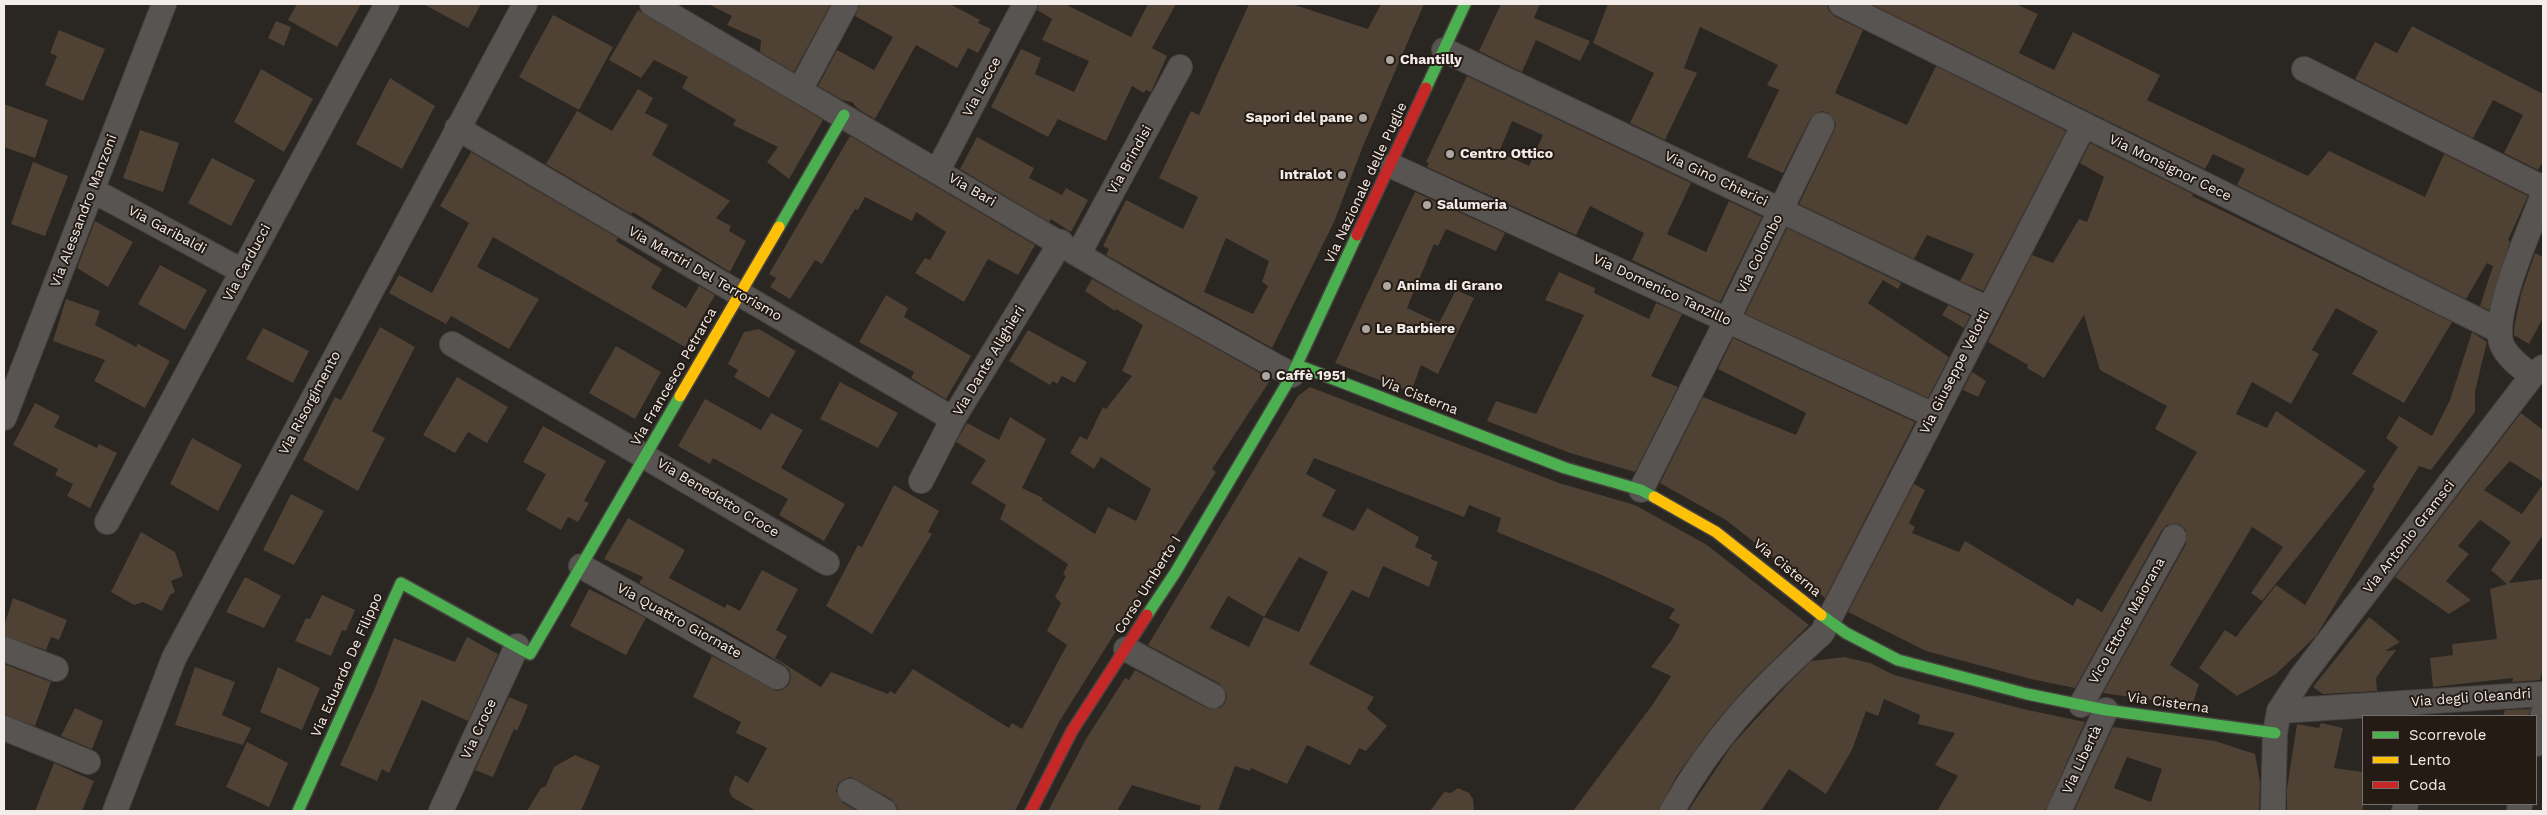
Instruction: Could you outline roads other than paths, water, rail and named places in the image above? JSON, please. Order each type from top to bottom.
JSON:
[{"type":"street","name":"Via Alessandro Manzoni","points":[[4,418],[164,4]]},
{"type":"street","name":"Via Carducci","points":[[107,522],[386,4]]},
{"type":"street","name":"Via Risorgimento","points":[[115,811],[174,658],[525,4]]},
{"type":"street","name":"Via Bari","points":[[652,4],[938,170],[1142,292],[1295,370]]},
{"type":"street","points":[[800,90],[846,4]]},
{"type":"street","name":"Via Lecce","points":[[938,170],[1025,4]]},
{"type":"street","name":"Via Nazionale delle Puglie","points":[[1295,370],[1392,166],[1466,4]]},
{"type":"street","name":"Via Monsignor Cece","points":[[1841,4],[2500,332]]},
{"type":"street","name":"Via Gino Chierici","points":[[1444,50],[1988,309]]},
{"type":"street","name":"Via Brindisi","points":[[1070,248],[1180,67]]},
{"type":"street","points":[[2304,69],[2543,188]]},
{"type":"street","name":"Via Francesco Petrarca","points":[[523,650],[581,566],[844,115]]},
{"type":"street","name":"Via Giuseppe Velotti","points":[[1672,811],[1689,780],[1726,728],[1764,686],[1822,633],[2084,124]]},
{"type":"street","name":"Via Colombo","points":[[1641,490],[1727,320],[1822,125]]},
{"type":"street","name":"Via Martiri Del Terrorismo","points":[[457,128],[954,420]]},
{"type":"street","name":"Via Domenico Tanzillo","points":[[1392,166],[1933,415]]},
{"type":"street","name":"Via Garibaldi","points":[[92,190],[242,271]]},
{"type":"street","points":[[2538,371],[2513,360],[2501,344],[2500,332],[2515,270],[2543,194]]},
{"type":"street","name":"Via Dante Alighieri","points":[[921,481],[954,420],[1070,248]]},
{"type":"street","name":"Via Benedetto Croce","points":[[452,344],[827,563]]},
{"type":"street","name":"Via Cisterna","points":[[1295,370],[1566,468],[1641,490],[1716,532],[1846,633],[1898,660],[2027,694],[2106,710],[2277,722]]},
{"type":"street","name":"Corso Umberto I","points":[[1031,811],[1072,731],[1175,573],[1295,370]]},
{"type":"street","name":"Via Antonio Gramsci","points":[[2277,722],[2302,676],[2538,371]]},
{"type":"street","name":"Vico Ettore Maiorana","points":[[2081,705],[2174,537]]},
{"type":"street","name":"Via Quattro Giornate","points":[[581,566],[777,677]]},
{"type":"street","name":"Via Eduardo De Filippo","points":[[298,811],[401,584],[523,650]]},
{"type":"street","points":[[4,649],[56,669]]},
{"type":"street","points":[[1126,649],[1213,696]]},
{"type":"street","name":"Via Croce","points":[[441,811],[523,650]]},
{"type":"street","name":"Via degli Oleandri","points":[[2277,722],[2431,709],[2543,694]]},
{"type":"street","name":"Via Libertà","points":[[2058,811],[2106,710]]},
{"type":"street","points":[[2537,740],[2543,714]]},
{"type":"street","points":[[2273,811],[2277,722]]},
{"type":"street","points":[[4,728],[88,762]]},
{"type":"street","points":[[850,791],[884,811]]},
{"type":"place","name":"Chantilly","points":[[1390,60]]},
{"type":"place","name":"Sapori del pane","points":[[1363,118]]},
{"type":"place","name":"Centro Ottico","points":[[1450,154]]},
{"type":"place","name":"Intralot","points":[[1342,175]]},
{"type":"place","name":"Salumeria","points":[[1427,205]]},
{"type":"place","name":"Anima di Grano","points":[[1387,286]]},
{"type":"place","name":"Le Barbiere","points":[[1366,329]]},
{"type":"place","name":"Caffè 1951","points":[[1266,376]]}]
